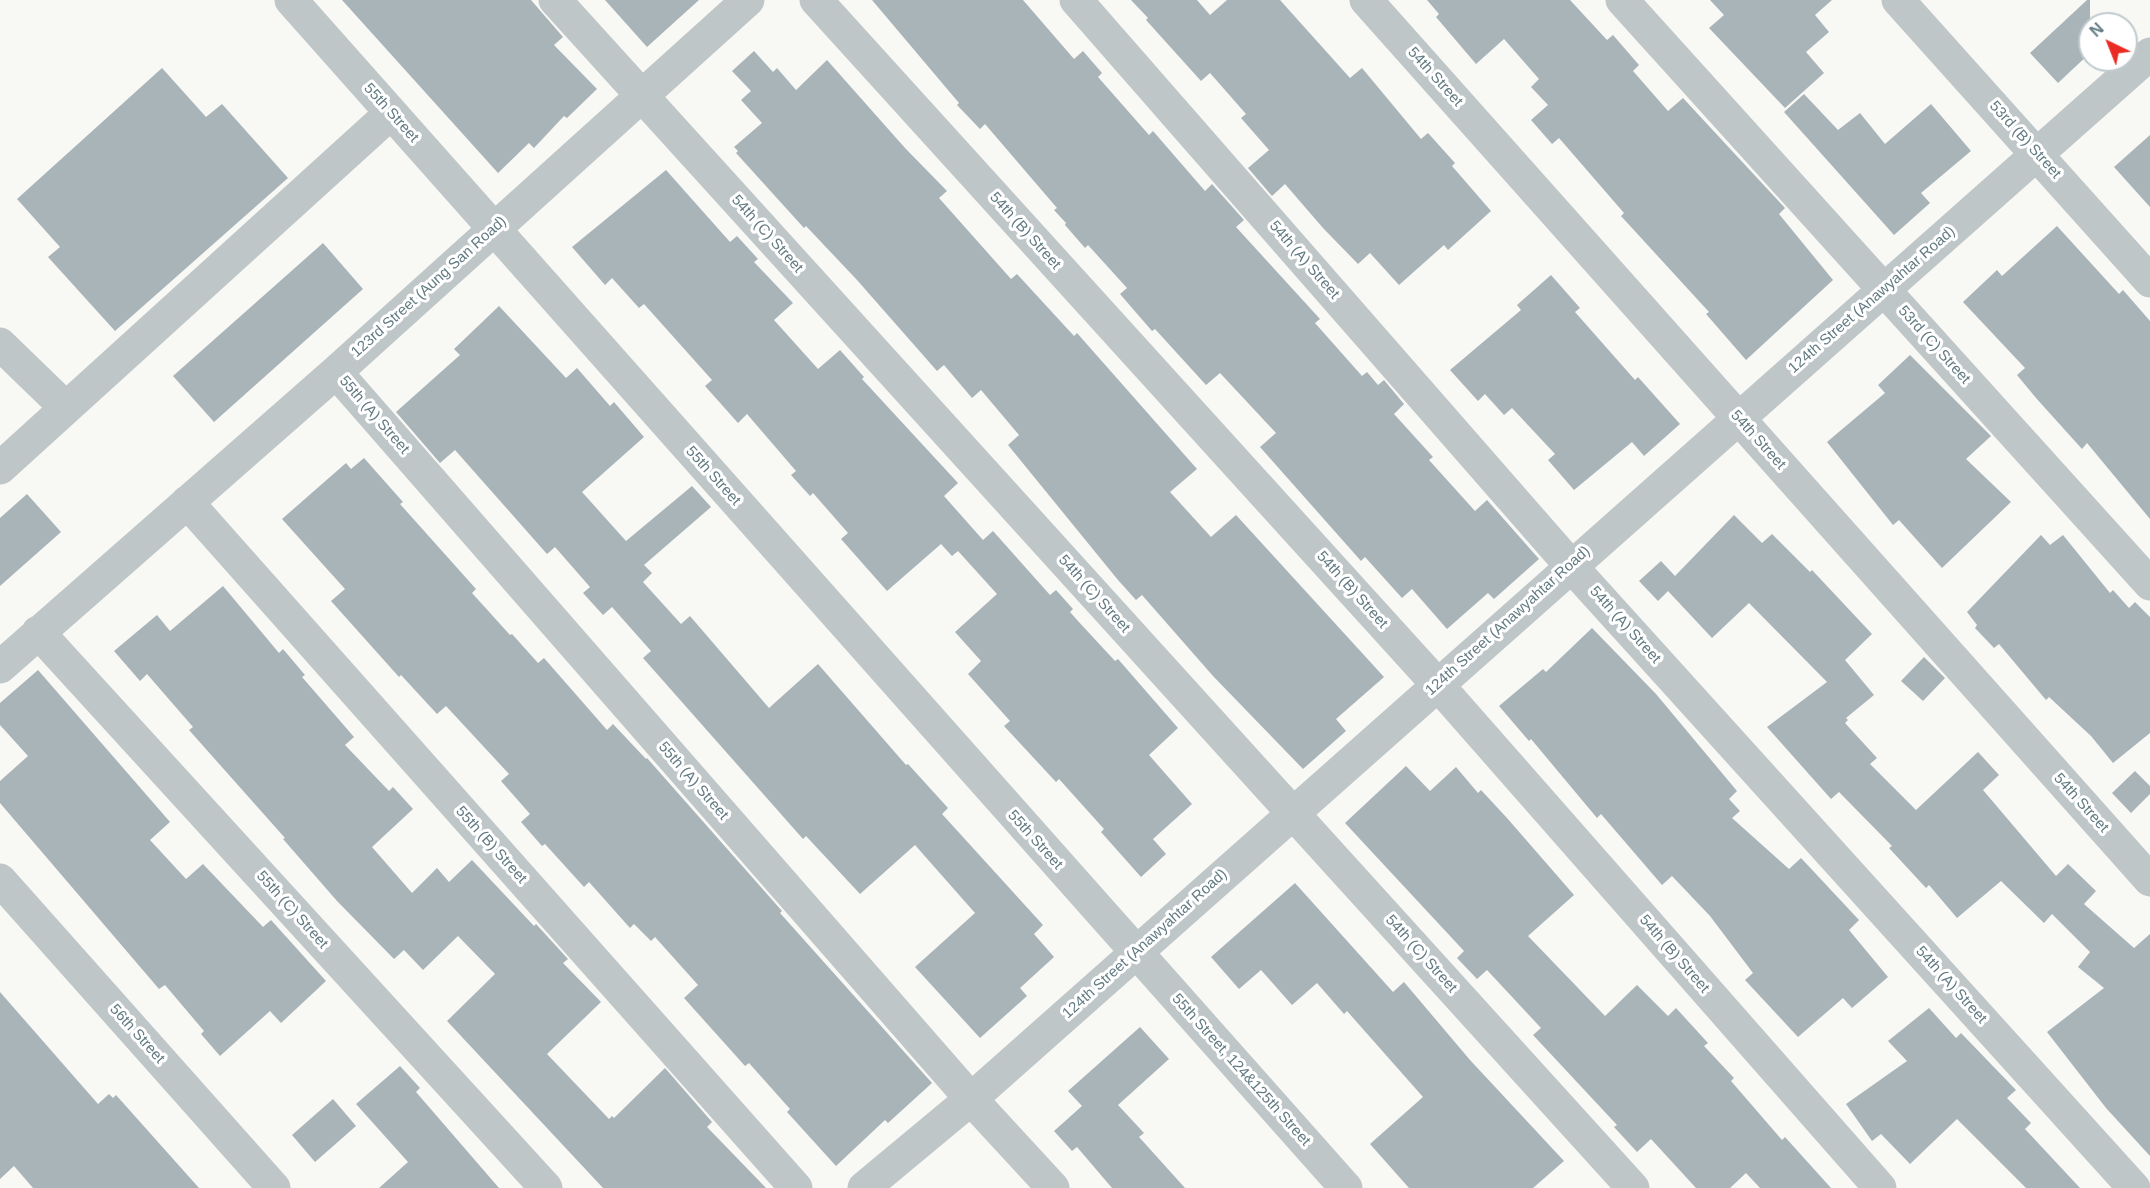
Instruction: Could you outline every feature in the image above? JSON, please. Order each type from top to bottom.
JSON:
[{"type":"street","name":"55th Street","points":[[291,0],[1135,953]]},
{"type":"street","name":"54th (C) Street","points":[[555,0],[1633,1188]]},
{"type":"street","name":"123rd Street (Aung San Road)","points":[[0,667],[336,372],[640,94],[748,0]]},
{"type":"street","name":"54th (B) Street","points":[[816,0],[1437,684],[1880,1188]]},
{"type":"street","name":"54th (A) Street","points":[[1076,0],[1571,566],[2134,1188]]},
{"type":"street","name":"54th Street","points":[[1366,0],[2150,880]]},
{"type":"street","name":"53rd (C) Street","points":[[1622,0],[2150,584]]},
{"type":"street","name":"53rd (B) Street","points":[[1898,0],[2150,280]]},
{"type":"street","name":"124th Street (Anawyahtar Road)","points":[[864,1188],[970,1099],[2150,54]]},
{"type":"street","points":[[0,468],[391,113]]},
{"type":"street","points":[[0,344],[66,408]]},
{"type":"street","name":"55th (A) Street","points":[[336,372],[970,1099],[1053,1188]]},
{"type":"street","name":"55th (B) Street","points":[[187,502],[796,1188]]},
{"type":"street","name":"55th (C) Street","points":[[38,632],[546,1188]]},
{"type":"street","name":"56th Street","points":[[0,880],[274,1188]]},
{"type":"street","name":"55th Street, 124&125th Street","points":[[1135,953],[1346,1188]]},
{"type":"building","points":[[342,0],[531,0],[563,37],[554,45],[597,89],[567,118],[564,116],[534,148],[529,143],[498,173]]},
{"type":"building","points":[[605,0],[699,0],[647,47]]},
{"type":"building","points":[[872,0],[1023,0],[1074,59],[1083,51],[1102,73],[1098,77],[1149,135],[1153,131],[1205,191],[1212,184],[1244,220],[1236,227],[1320,319],[1315,323],[1362,376],[1367,372],[1378,385],[1384,380],[1404,404],[1394,414],[1433,457],[1429,460],[1475,511],[1487,500],[1539,559],[1494,599],[1488,593],[1447,629],[1412,589],[1402,598],[1365,557],[1361,561],[1260,447],[1276,433],[1220,373],[1206,385],[1155,329],[1152,331],[1120,294],[1127,288],[1088,245],[1085,248],[1065,225],[1066,223],[1054,210],[1057,208],[985,124],[980,129],[957,105],[959,103]]},
{"type":"building","points":[[1131,0],[1197,0],[1210,15],[1227,0],[1280,0],[1350,78],[1362,68],[1421,139],[1428,133],[1455,163],[1452,166],[1491,211],[1448,250],[1444,245],[1399,285],[1370,253],[1358,264],[1285,184],[1272,196],[1248,168],[1269,150],[1241,118],[1246,114],[1210,73],[1201,81]]},
{"type":"building","points":[[1427,0],[1570,0],[1607,40],[1613,35],[1639,65],[1633,71],[1668,111],[1683,98],[1785,208],[1779,214],[1833,280],[1746,360],[1706,314],[1709,312],[1621,216],[1624,213],[1559,138],[1552,144],[1531,120],[1548,105],[1531,87],[1539,79],[1504,39],[1476,64],[1436,17],[1439,14]]},
{"type":"building","points":[[1710,0],[1832,0],[1815,15],[1829,32],[1806,52],[1824,73],[1785,108],[1709,28],[1724,15]]},
{"type":"building","points":[[2087,0],[2090,0],[2090,12],[2078,12],[2078,64],[2058,83],[2030,53]]},
{"type":"building","points":[[754,51],[773,72],[777,68],[796,90],[827,60],[905,148],[947,191],[939,198],[1011,279],[1017,274],[1074,336],[1077,333],[1197,469],[1170,492],[1211,537],[1236,515],[1384,677],[1336,719],[1346,731],[1303,769],[1213,676],[1142,595],[1136,600],[1118,580],[1008,445],[1019,435],[981,390],[972,398],[944,365],[937,371],[857,280],[806,226],[804,228],[736,153],[738,151],[734,147],[762,123],[741,100],[751,91],[732,71]]},
{"type":"building","points":[[162,68],[206,117],[222,104],[288,178],[115,331],[48,257],[60,247],[17,199]]},
{"type":"building","points":[[1804,94],[1838,130],[1860,113],[1885,144],[1931,104],[1971,151],[1921,193],[1930,203],[1894,235],[1784,112]]},
{"type":"building","points":[[2150,135],[2150,207],[2114,167]]},
{"type":"building","points":[[666,170],[730,242],[737,236],[758,259],[754,262],[793,303],[774,320],[818,369],[840,350],[864,377],[862,379],[958,483],[944,496],[983,540],[993,531],[1050,595],[1056,590],[1073,609],[1070,612],[1115,661],[1118,659],[1178,728],[1149,755],[1192,804],[1153,839],[1166,854],[1141,877],[1101,832],[1104,829],[1059,779],[1056,782],[1004,726],[1010,721],[968,674],[981,661],[955,632],[997,594],[958,551],[952,556],[941,544],[887,591],[841,539],[848,533],[813,493],[810,496],[791,475],[796,471],[747,414],[738,423],[705,386],[712,380],[644,304],[639,308],[612,278],[605,285],[572,247]]},
{"type":"building","points":[[2057,226],[2119,294],[2123,290],[2150,321],[2150,519],[2087,443],[2082,449],[2036,398],[2017,375],[2025,368],[1963,302],[1997,270],[2002,276]]},
{"type":"building","points":[[323,243],[363,289],[214,422],[173,376]]},
{"type":"building","points":[[1551,275],[1580,308],[1575,312],[1635,380],[1638,377],[1680,424],[1644,456],[1632,442],[1574,490],[1548,460],[1555,454],[1512,408],[1504,415],[1485,394],[1478,401],[1450,370],[1521,310],[1517,305]]},
{"type":"building","points":[[499,306],[566,378],[577,368],[610,406],[614,402],[644,437],[582,492],[626,541],[692,486],[711,507],[644,565],[652,573],[643,582],[681,624],[690,616],[769,708],[818,664],[906,765],[908,764],[948,808],[942,814],[1043,925],[1034,934],[1054,957],[1020,988],[1027,996],[980,1038],[915,967],[975,913],[915,845],[860,894],[806,836],[803,839],[643,658],[651,651],[612,607],[603,615],[583,593],[590,587],[555,547],[547,554],[455,450],[440,463],[396,412],[460,355],[454,349]]},
{"type":"building","points":[[1910,355],[1991,436],[1966,459],[2011,502],[1942,568],[1899,520],[1893,525],[1827,442],[1885,393],[1878,385]]},
{"type":"building","points":[[364,458],[403,502],[400,504],[476,589],[472,593],[510,635],[512,634],[538,663],[544,658],[607,730],[613,724],[647,758],[782,911],[780,913],[932,1083],[888,1123],[885,1120],[836,1166],[787,1112],[790,1109],[749,1063],[745,1066],[684,998],[698,985],[655,937],[651,941],[634,924],[630,928],[589,882],[584,887],[545,844],[542,846],[521,822],[530,814],[501,781],[509,774],[446,706],[437,714],[401,675],[399,677],[331,601],[345,589],[282,519],[346,463],[351,469]]},
{"type":"building","points":[[27,494],[61,532],[0,586],[0,518]]},
{"type":"building","points":[[1734,515],[1762,543],[1772,534],[1810,572],[1812,570],[1872,634],[1845,660],[1874,695],[1846,718],[1848,720],[1845,723],[1877,758],[1870,764],[1916,810],[1978,752],[1999,775],[1983,790],[2056,876],[2068,864],[2096,891],[2084,904],[2134,948],[2150,934],[2150,1156],[2106,1108],[2047,1032],[2104,988],[2078,967],[2090,952],[2052,914],[2044,923],[2001,881],[1957,918],[1929,885],[1926,888],[1889,848],[1892,846],[1839,792],[1831,799],[1767,727],[1827,682],[1749,603],[1712,638],[1668,591],[1658,601],[1639,581],[1661,561],[1675,576]]},
{"type":"building","points":[[2041,535],[2050,545],[2063,535],[2110,593],[2113,590],[2129,608],[2135,602],[2150,617],[2150,733],[2113,763],[2091,736],[2049,697],[2046,700],[1999,644],[1994,648],[1975,628],[1977,625],[1967,612]]},
{"type":"building","points":[[223,586],[279,653],[283,649],[305,675],[302,677],[354,737],[345,745],[389,791],[393,787],[413,809],[372,847],[412,893],[437,868],[449,882],[472,860],[568,959],[563,963],[601,1002],[547,1054],[609,1119],[612,1116],[614,1118],[665,1068],[712,1122],[707,1127],[766,1188],[603,1188],[447,1021],[495,974],[458,936],[423,970],[404,950],[394,959],[337,901],[283,839],[285,838],[189,730],[193,727],[147,674],[140,681],[114,651],[157,615],[170,631]]},
{"type":"building","points":[[1592,628],[1656,694],[1737,791],[1729,799],[1740,811],[1732,818],[1789,869],[1801,858],[1859,920],[1849,930],[1888,977],[1852,1008],[1843,998],[1798,1037],[1745,980],[1753,973],[1710,916],[1672,876],[1662,885],[1601,814],[1597,818],[1531,739],[1529,741],[1499,706],[1543,669],[1546,672]]},
{"type":"building","points":[[1924,657],[1945,678],[1923,701],[1901,681]]},
{"type":"building","points":[[38,670],[170,822],[150,840],[186,879],[203,864],[263,927],[271,920],[326,981],[281,1023],[270,1011],[220,1056],[201,1034],[204,1031],[165,985],[159,989],[0,803],[0,781],[28,756],[0,725],[0,703]]},
{"type":"building","points":[[1406,766],[1430,791],[1456,767],[1478,793],[1481,790],[1507,818],[1574,895],[1528,936],[1605,1016],[1637,985],[1668,1016],[1676,1008],[1708,1043],[1704,1046],[1734,1078],[1731,1081],[1782,1140],[1785,1137],[1831,1188],[1760,1188],[1746,1173],[1730,1188],[1696,1188],[1651,1139],[1637,1152],[1614,1127],[1617,1125],[1533,1035],[1541,1028],[1487,970],[1477,979],[1457,958],[1464,951],[1345,823]]},
{"type":"building","points":[[2135,771],[2150,786],[2150,794],[2131,813],[2112,793]]},
{"type":"building","points":[[1295,883],[1393,992],[1404,982],[1470,1060],[1564,1161],[1533,1188],[1409,1188],[1370,1144],[1423,1097],[1347,1011],[1344,1014],[1317,983],[1292,1005],[1261,970],[1239,989],[1211,957]]},
{"type":"building","points":[[0,992],[98,1104],[109,1094],[113,1098],[116,1095],[199,1188],[33,1188],[14,1166],[0,1179]]},
{"type":"building","points":[[1929,1008],[1956,1038],[1961,1033],[2016,1090],[2007,1098],[2031,1123],[2025,1129],[2080,1188],[2026,1188],[1957,1119],[1910,1164],[1881,1134],[1872,1141],[1846,1104],[1907,1061],[1888,1041]]},
{"type":"building","points":[[1140,1027],[1169,1059],[1118,1105],[1144,1133],[1139,1137],[1185,1188],[1112,1188],[1077,1147],[1072,1151],[1054,1131],[1082,1106],[1068,1091]]},
{"type":"building","points":[[400,1066],[420,1088],[416,1092],[499,1188],[379,1188],[408,1162],[356,1104]]},
{"type":"building","points":[[333,1099],[356,1126],[315,1162],[292,1135]]}]
